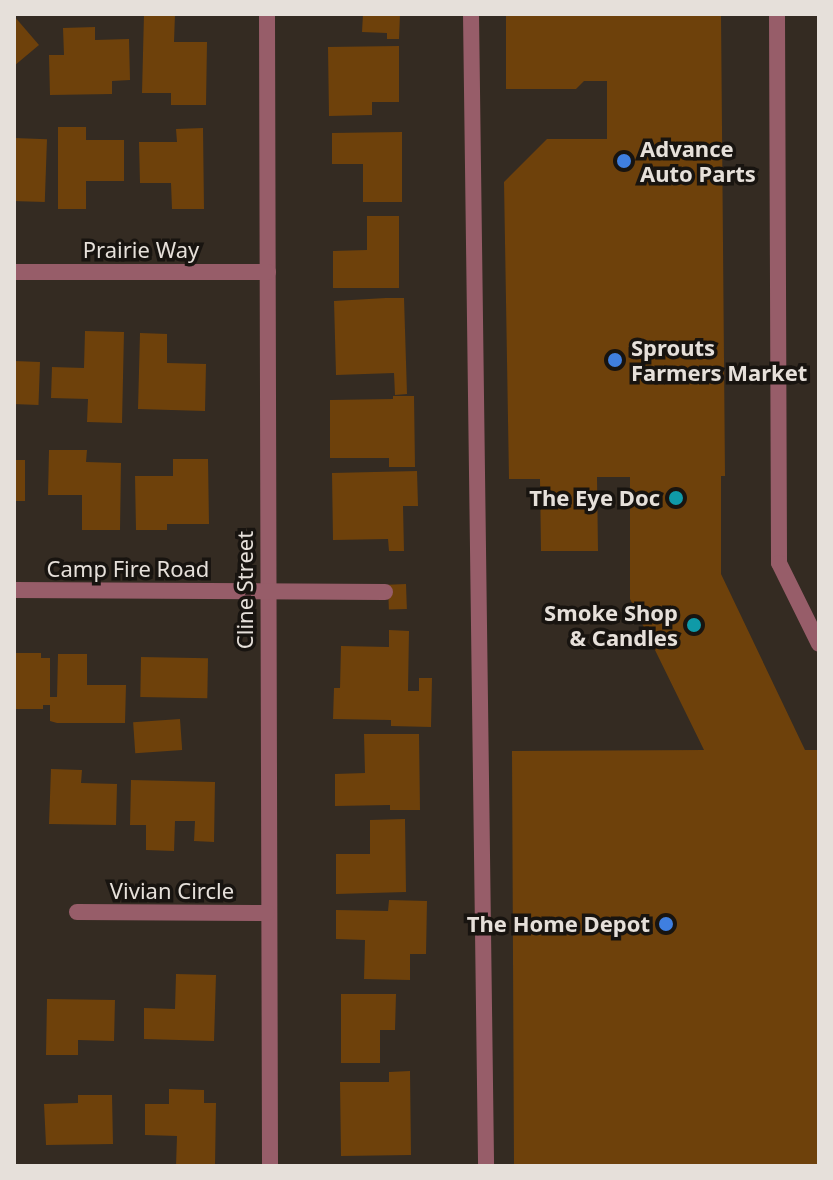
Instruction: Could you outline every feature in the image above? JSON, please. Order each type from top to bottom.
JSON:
[{"type":"street","name":"Cline Street","points":[[267,14],[270,1166]]},
{"type":"street","points":[[471,14],[486,1166]]},
{"type":"street","points":[[777,14],[779,563],[819,644]]},
{"type":"street","name":"Prairie Way","points":[[14,272],[268,272]]},
{"type":"street","name":"Camp Fire Road","points":[[14,590],[385,592]]},
{"type":"street","name":"Vivian Circle","points":[[77,912],[267,913]]},
{"type":"building","points":[[144,14],[175,14],[174,42],[207,42],[206,105],[171,105],[171,93],[142,93]]},
{"type":"building","points":[[363,14],[400,14],[399,39],[387,39],[387,33],[362,32]]},
{"type":"building","points":[[506,14],[721,14],[725,476],[721,476],[721,574],[805,750],[819,750],[819,1166],[514,1166],[512,751],[704,750],[630,599],[630,477],[597,477],[598,551],[541,551],[540,479],[509,479],[504,182],[547,139],[607,139],[607,81],[584,81],[576,89],[506,89]]},
{"type":"building","points":[[14,16],[39,45],[14,66]]},
{"type":"building","points":[[95,27],[95,40],[129,39],[130,80],[112,81],[112,94],[50,95],[49,55],[64,55],[63,28]]},
{"type":"building","points":[[399,46],[399,102],[372,102],[372,115],[329,116],[328,47]]},
{"type":"building","points":[[58,127],[86,127],[86,140],[124,140],[124,181],[86,181],[86,209],[58,209]]},
{"type":"building","points":[[203,128],[204,209],[172,209],[171,183],[140,183],[139,142],[177,142],[176,129]]},
{"type":"building","points":[[402,132],[402,202],[363,202],[363,164],[332,164],[332,133]]},
{"type":"building","points":[[14,138],[47,139],[45,202],[14,201]]},
{"type":"building","points":[[367,216],[399,216],[399,288],[333,288],[333,251],[367,250]]},
{"type":"building","points":[[404,298],[407,394],[395,395],[394,373],[336,375],[334,301]]},
{"type":"building","points":[[85,331],[124,332],[122,423],[87,422],[88,399],[51,398],[52,367],[84,368]]},
{"type":"building","points":[[140,333],[167,334],[167,363],[206,364],[205,411],[138,409]]},
{"type":"building","points":[[14,361],[40,362],[38,405],[14,404]]},
{"type":"building","points":[[393,396],[414,396],[415,467],[389,467],[389,458],[330,458],[330,400],[393,399]]},
{"type":"building","points":[[49,450],[87,450],[86,462],[121,463],[120,530],[82,530],[82,495],[48,495]]},
{"type":"building","points":[[173,459],[208,459],[209,524],[167,524],[167,530],[136,530],[135,476],[173,476]]},
{"type":"building","points":[[14,460],[25,460],[25,501],[14,501]]},
{"type":"building","points":[[417,471],[418,506],[403,506],[404,551],[389,551],[388,539],[333,540],[332,473]]},
{"type":"building","points":[[406,584],[407,609],[389,610],[388,585]]},
{"type":"building","points":[[389,630],[409,631],[408,691],[419,691],[419,678],[432,678],[431,727],[391,726],[391,720],[333,719],[334,688],[340,688],[341,646],[389,647]]},
{"type":"building","points":[[14,653],[41,653],[41,658],[50,658],[50,697],[57,697],[58,654],[87,654],[87,685],[126,685],[125,723],[57,723],[50,721],[50,705],[43,705],[43,709],[14,709]]},
{"type":"building","points":[[141,657],[208,658],[207,698],[140,697]]},
{"type":"building","points":[[180,719],[182,750],[135,753],[133,722]]},
{"type":"building","points":[[364,734],[419,734],[420,810],[390,810],[390,805],[335,806],[335,774],[365,773]]},
{"type":"building","points":[[51,769],[82,770],[81,783],[117,784],[116,825],[49,824]]},
{"type":"building","points":[[131,780],[215,782],[214,842],[194,841],[195,821],[175,821],[174,851],[146,850],[146,825],[130,825]]},
{"type":"building","points":[[405,819],[406,892],[336,894],[336,854],[370,854],[370,820]]},
{"type":"building","points":[[389,900],[427,901],[426,954],[410,954],[410,980],[364,979],[365,940],[336,939],[336,910],[388,911]]},
{"type":"building","points":[[176,974],[216,975],[214,1041],[144,1039],[144,1008],[175,1009]]},
{"type":"building","points":[[341,994],[396,994],[395,1030],[380,1030],[380,1063],[341,1063]]},
{"type":"building","points":[[47,999],[115,1000],[114,1041],[78,1040],[78,1055],[46,1055]]},
{"type":"building","points":[[410,1071],[411,1155],[341,1156],[340,1082],[389,1082],[389,1072]]},
{"type":"building","points":[[169,1089],[204,1090],[204,1103],[216,1103],[215,1166],[176,1166],[177,1136],[145,1135],[145,1104],[169,1104]]},
{"type":"building","points":[[78,1095],[112,1095],[113,1144],[46,1145],[44,1104],[78,1103]]},
{"type":"place","name":"Advance Auto Parts","points":[[624,161]]},
{"type":"place","name":"Sprouts Farmers Market","points":[[615,360]]},
{"type":"place","name":"The Eye Doc","points":[[676,498]]},
{"type":"place","name":"Smoke Shop & Candles","points":[[694,625]]},
{"type":"place","name":"The Home Depot","points":[[666,924]]}]
